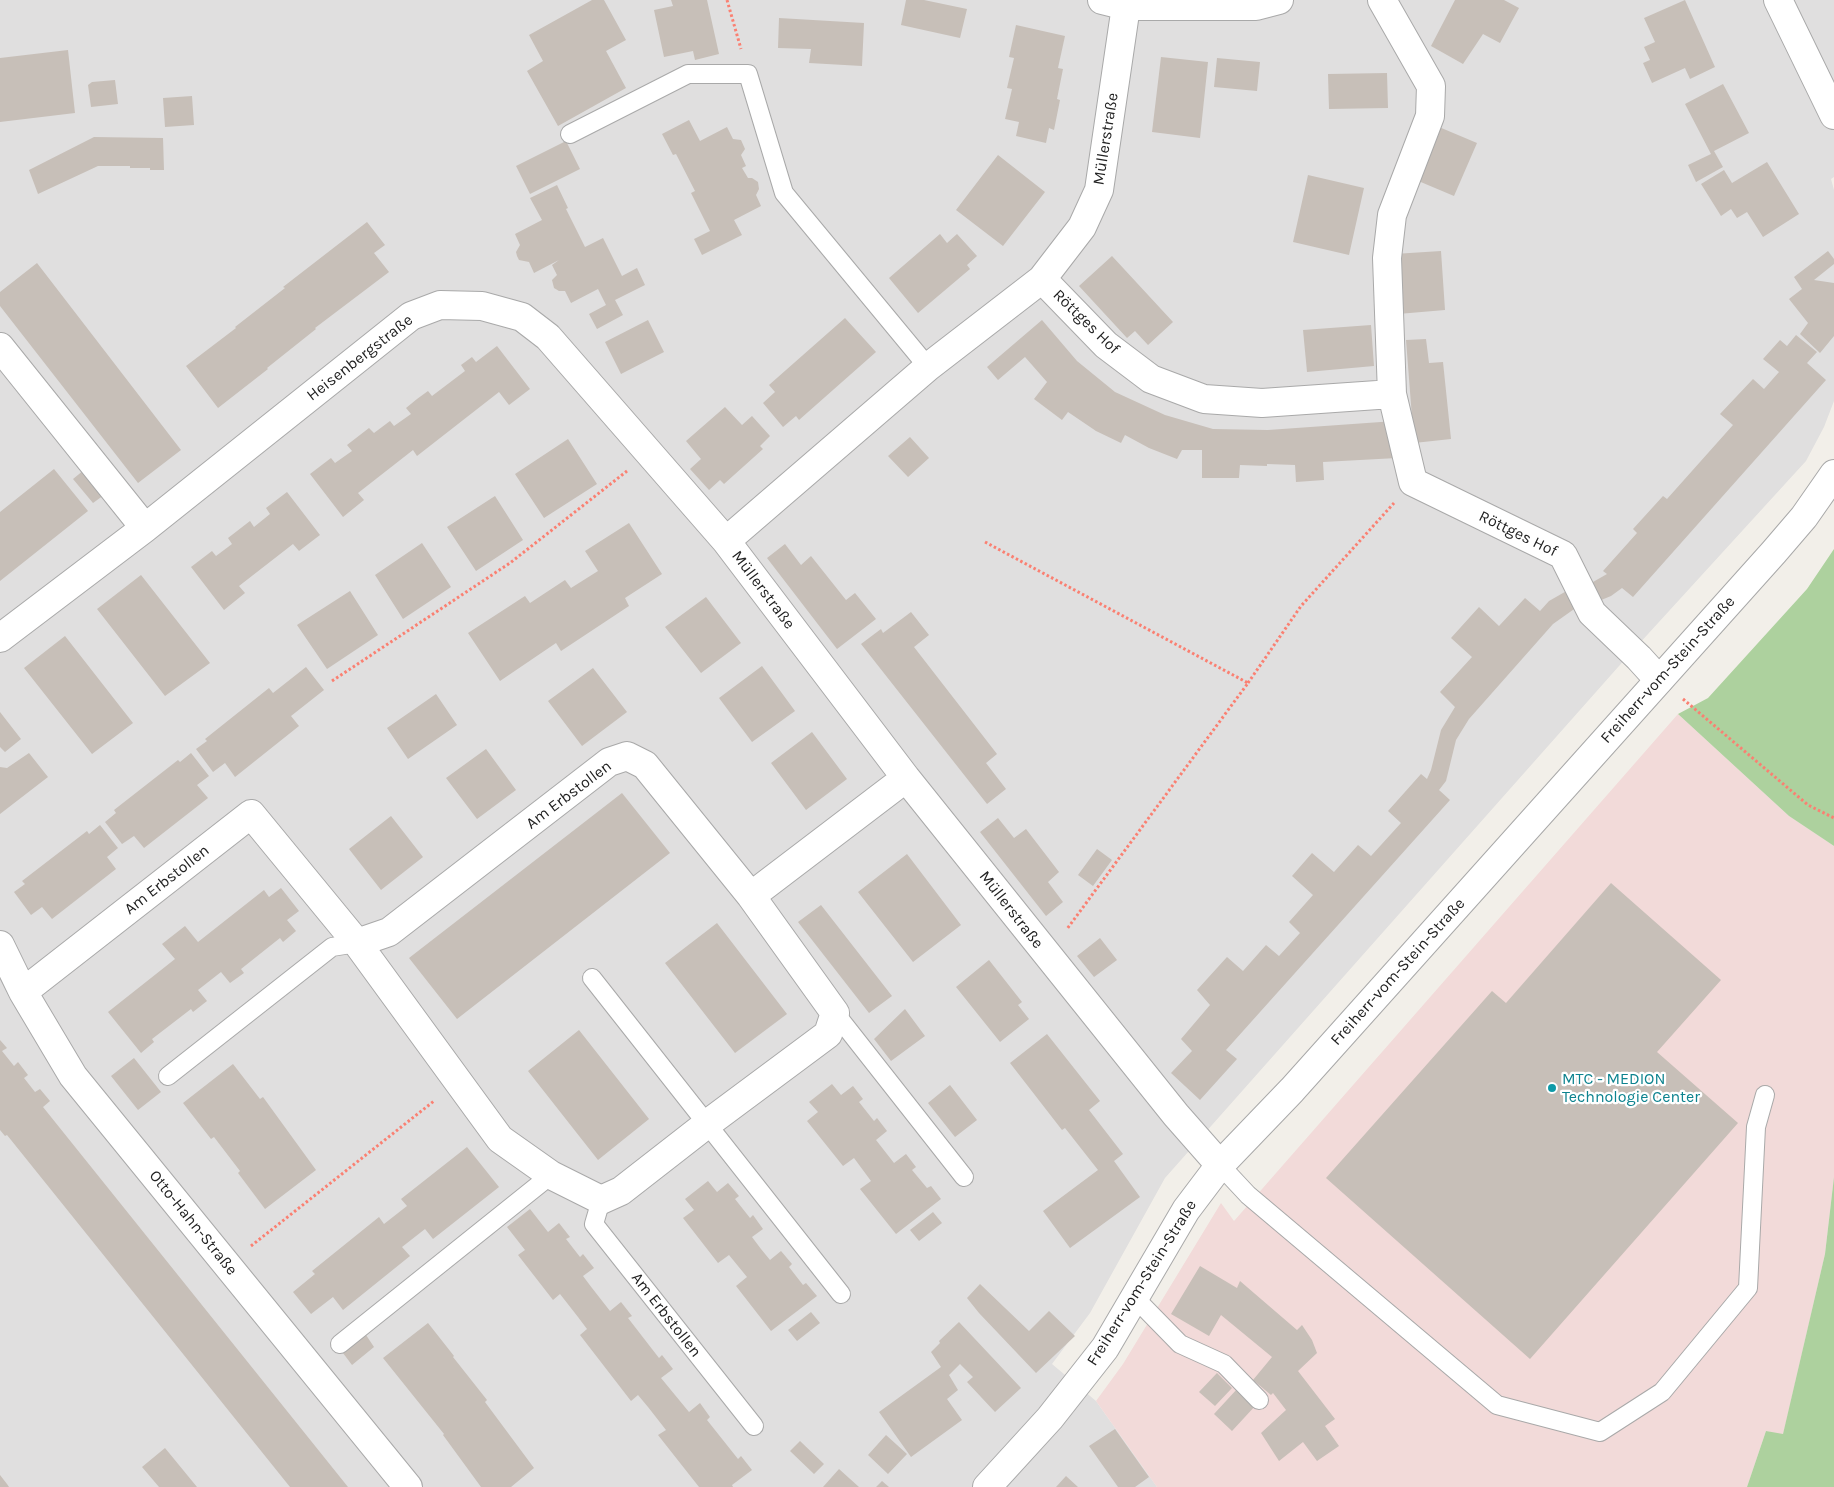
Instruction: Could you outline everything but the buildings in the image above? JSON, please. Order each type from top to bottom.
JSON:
[{"type":"street","points":[[1114,3],[1256,6],[1279,0]]},
{"type":"street","points":[[1382,0],[1431,86],[1430,116],[1392,215],[1387,258],[1392,394],[1413,482]]},
{"type":"street","points":[[1778,0],[1834,115]]},
{"type":"street","name":"Müllerstraße","points":[[1114,3],[1099,190],[1082,227],[1042,279],[928,367],[726,541],[906,778],[1176,1115],[1220,1165]]},
{"type":"street","name":"Röttges Hof","points":[[1042,279],[1106,345],[1151,379],[1204,399],[1262,403],[1392,394]]},
{"type":"street","name":"Heisenbergstraße","points":[[0,638],[145,528],[411,316],[440,305],[482,306],[522,317],[548,337],[648,454],[726,541]]},
{"type":"street","points":[[0,347],[145,528]]},
{"type":"street","name":"Freiherr-vom-Stein-Straße","points":[[987,1487],[1050,1418],[1099,1356],[1186,1210],[1220,1165],[1292,1090],[1804,517],[1834,474]]},
{"type":"street","name":"Röttges Hof","points":[[1413,482],[1563,555],[1592,613],[1659,680]]},
{"type":"street","name":"Am Erbstollen","points":[[358,943],[389,932],[609,762],[627,756],[645,764],[751,896],[835,1013]]},
{"type":"street","points":[[751,896],[906,778]]},
{"type":"street","name":"Am Erbstollen","points":[[23,992],[251,814],[358,943],[500,1139],[551,1175],[601,1200]]},
{"type":"street","name":"Otto-Hahn-Straße","points":[[0,945],[23,992],[73,1076],[408,1487]]},
{"type":"street","points":[[601,1200],[620,1191],[828,1034],[835,1013]]},
{"type":"lane","points":[[570,134],[688,74],[748,74],[784,193],[928,367]]},
{"type":"lane","name":"Am Erbstollen","points":[[168,1076],[332,947],[358,943]]},
{"type":"lane","points":[[592,978],[841,1294]]},
{"type":"lane","points":[[835,1013],[964,1177]]},
{"type":"lane","points":[[1220,1165],[1248,1195],[1497,1405],[1600,1432],[1662,1392],[1748,1288],[1756,1127],[1765,1095]]},
{"type":"lane","points":[[340,1344],[551,1175]]},
{"type":"lane","name":"Am Erbstollen","points":[[601,1200],[594,1224],[754,1426]]},
{"type":"lane","points":[[1134,1298],[1180,1344],[1224,1364],[1259,1400]]},
{"type":"path","points":[[726,0],[732,18]]},
{"type":"path","points":[[332,681],[510,563],[648,454]]},
{"type":"path","points":[[1047,956],[1248,683],[1301,606],[1413,482]]},
{"type":"path","points":[[985,542],[1248,683]]},
{"type":"path","points":[[1659,680],[1808,805],[1834,818]]},
{"type":"path","points":[[227,1265],[458,1082]]},
{"type":"shaded area","points":[[0,0],[1834,0],[1834,177],[1831,179],[1834,190],[1834,401],[1824,427],[1806,461],[1627,657],[1165,1178],[1090,1313],[1052,1364],[1096,1401],[1157,1487],[0,1487]]},
{"type":"shaded area","points":[[1678,714],[1789,816],[1834,846],[1834,1177],[1825,1254],[1783,1435],[1766,1431],[1747,1487],[1157,1487],[1096,1401],[1123,1364],[1221,1203],[1234,1221]]},
{"type":"green space","points":[[1834,549],[1834,846],[1789,816],[1678,714],[1708,698],[1807,589]]},
{"type":"green space","points":[[1834,1177],[1834,1487],[1747,1487],[1766,1431],[1783,1434],[1825,1254]]},
{"type":"place","name":"MTC - MEDION Technologie Center","points":[[1552,1088]]}]
